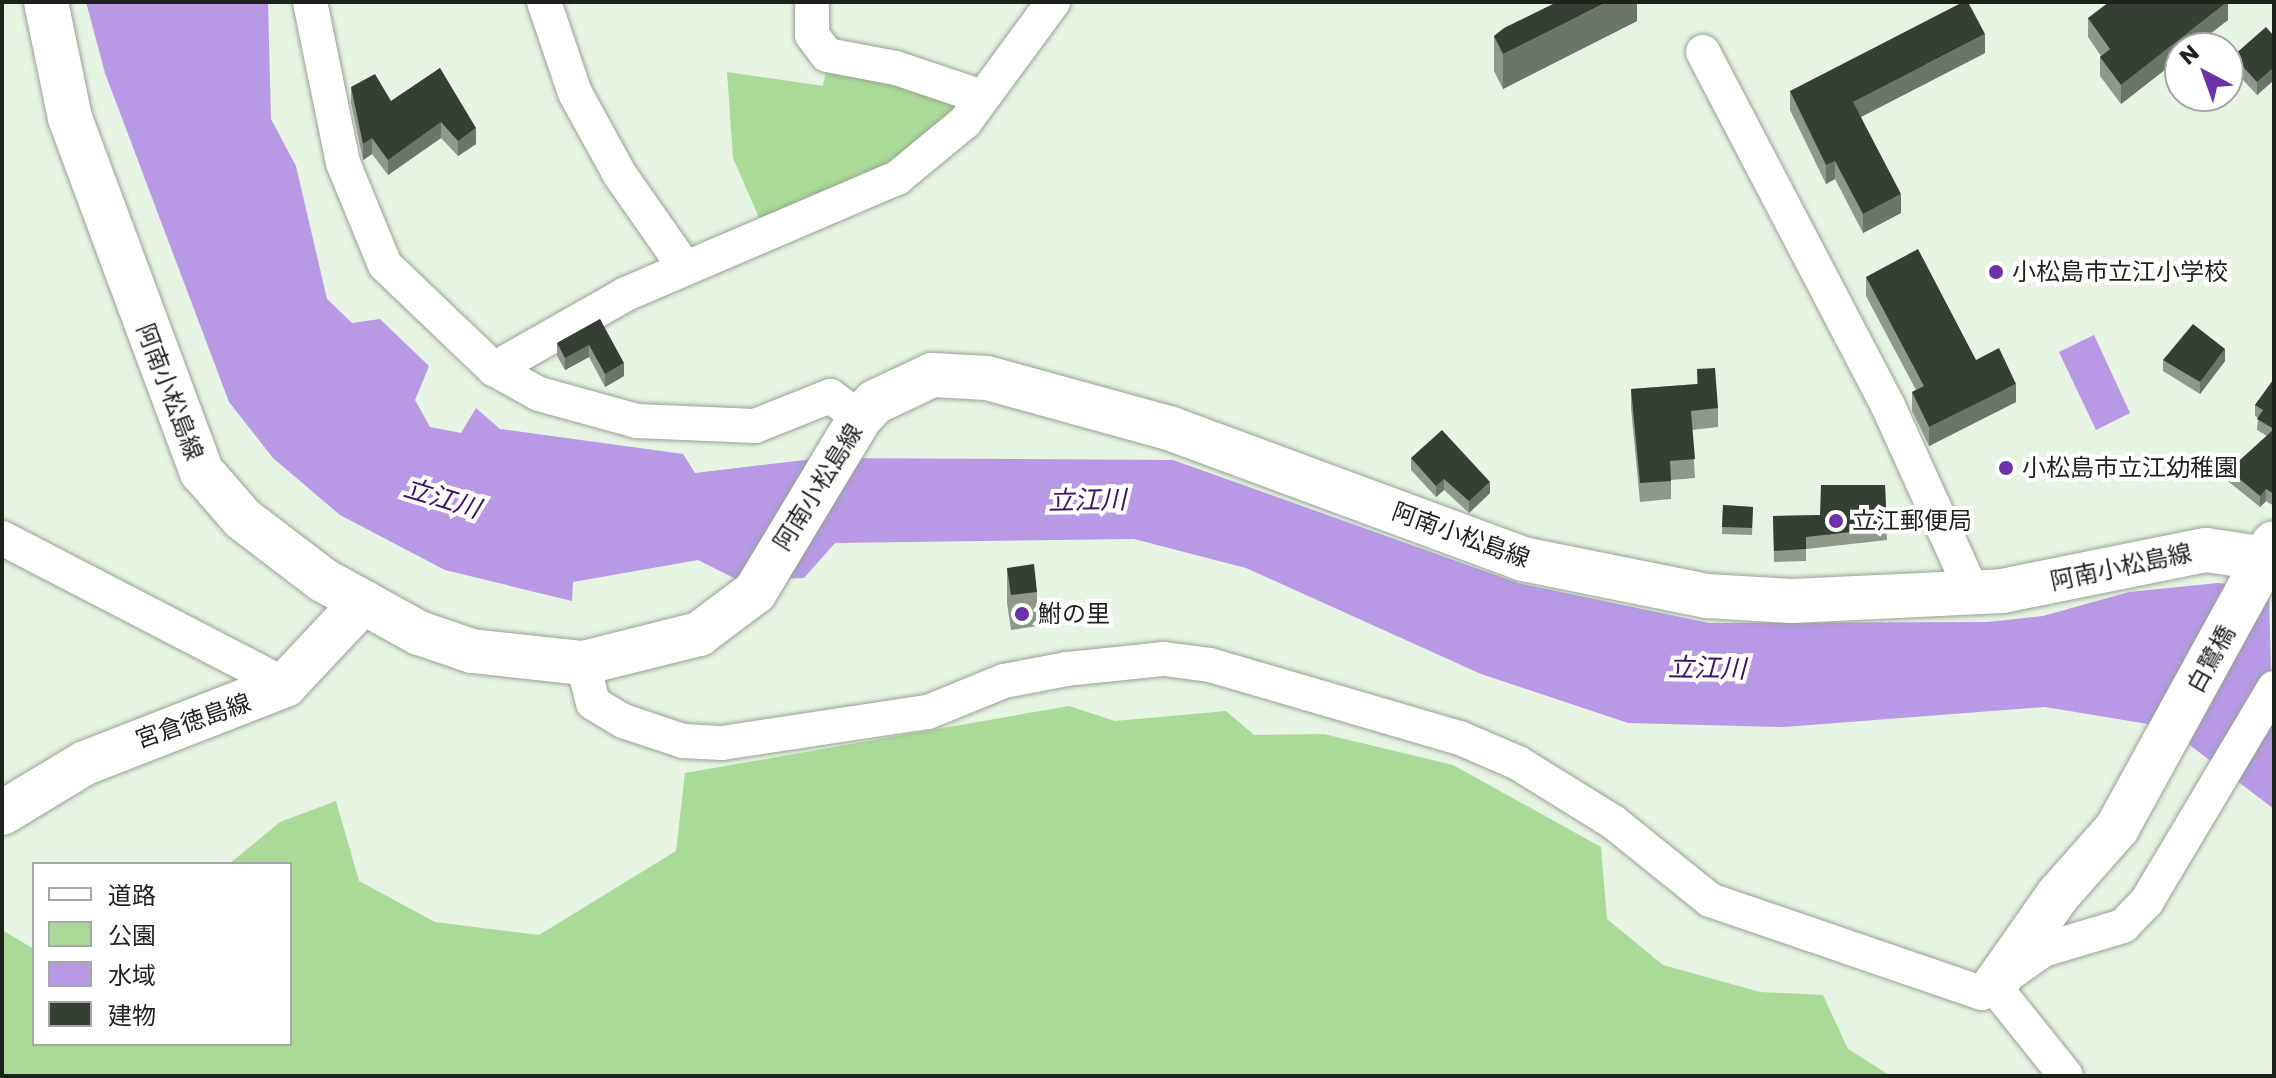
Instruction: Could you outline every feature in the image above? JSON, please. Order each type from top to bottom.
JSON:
[{"type":"main road","name":"阿南小松島線","points":[[46,2],[70,118],[202,472],[243,519],[363,602],[472,651],[583,663],[671,647],[755,592],[851,430],[875,402],[932,375],[987,378],[1169,428],[1457,537],[1611,581],[1792,601],[1971,589],[2002,591],[2206,550],[2267,560]]},
{"type":"main road","name":"白鷺橋","points":[[1994,986],[2058,895],[2117,828],[2267,560]]},
{"type":"main road","name":"宮倉徳島線","points":[[2,813],[85,763],[285,685],[363,602]]},
{"type":"street","points":[[310,2],[343,163],[385,265],[494,369],[539,394],[637,421],[755,426],[830,396],[851,430]]},
{"type":"street","points":[[544,2],[575,93],[620,175],[685,268]]},
{"type":"street","points":[[812,2],[812,35],[827,55],[896,68],[982,97]]},
{"type":"street","points":[[494,369],[685,268],[897,178],[937,151],[1053,2]]},
{"type":"street","points":[[1703,52],[1888,406],[1971,589]]},
{"type":"street","points":[[2,538],[285,685]]},
{"type":"street","points":[[583,663],[593,703],[623,721],[683,741],[722,743],[928,712],[1004,681],[1067,669],[1164,659],[1210,665],[1460,738],[1518,763],[1736,913],[1958,989],[1982,993],[2043,950],[2123,926],[2168,875],[2274,688]]},
{"type":"street","points":[[1994,986],[2066,1076]]},
{"type":"green space","points":[[827,64],[966,105],[942,137],[764,229],[733,158],[727,72],[823,86]]},
{"type":"green space","points":[[1069,706],[1115,721],[1226,711],[1254,735],[1324,734],[1453,765],[1601,847],[1607,919],[1663,965],[1760,992],[1823,995],[1848,1049],[1891,1076],[2,1076],[2,930],[32,948],[32,1046],[292,1046],[292,862],[231,862],[280,822],[336,801],[359,881],[435,922],[539,935],[676,851],[685,773]]},
{"type":"water","name":"立江川","points":[[86,2],[268,2],[271,119],[296,166],[327,299],[352,323],[380,319],[429,366],[415,400],[430,427],[461,433],[476,408],[500,429],[683,454],[695,473],[822,458],[1173,460],[1518,583],[1709,623],[1988,622],[2043,616],[2129,592],[2218,583],[2269,588],[2274,809],[2166,727],[2045,707],[1784,727],[1628,723],[1481,674],[1246,568],[1134,539],[835,543],[804,578],[738,580],[698,560],[573,582],[572,601],[445,570],[340,515],[273,458],[229,402],[105,73]]},
{"type":"water","points":[[2094,335],[2130,413],[2096,430],[2059,352]]},
{"type":"building","points":[[1557,2],[1607,2],[1503,54],[1494,36]]},
{"type":"building","points":[[1968,2],[1985,34],[1853,102],[1901,194],[1863,214],[1835,161],[1826,165],[1790,91]]},
{"type":"building","points":[[2109,2],[2227,2],[2189,32],[2164,32],[2164,51],[2121,85],[2100,57],[2110,49],[2088,18]]},
{"type":"building","points":[[2266,27],[2274,36],[2274,67],[2257,82],[2244,68],[2244,46]]},
{"type":"building","points":[[440,68],[476,128],[458,141],[441,122],[388,160],[372,138],[363,144],[351,87],[375,74],[391,101]]},
{"type":"building","points":[[1918,249],[1976,360],[1999,348],[2016,384],[1929,427],[1912,392],[1924,386],[1866,277]]},
{"type":"building","points":[[600,319],[624,363],[605,374],[589,345],[565,358],[557,343]]},
{"type":"building","points":[[2193,324],[2225,349],[2200,382],[2163,360]]},
{"type":"building","points":[[1715,368],[1718,408],[1691,411],[1695,459],[1670,461],[1671,481],[1640,483],[1631,389],[1698,384],[1697,369]]},
{"type":"building","points":[[2274,379],[2274,429],[2257,419],[2263,410],[2255,405]]},
{"type":"building","points":[[2274,429],[2274,494],[2266,489],[2260,496],[2229,470]]},
{"type":"building","points":[[1442,430],[1490,482],[1469,501],[1444,479],[1436,486],[1411,458]]},
{"type":"building","points":[[1821,485],[1885,485],[1887,528],[1806,537],[1806,549],[1774,551],[1773,516],[1820,515]]},
{"type":"building","points":[[1723,505],[1753,507],[1752,528],[1722,527]]},
{"type":"building","points":[[1034,564],[1037,592],[1011,595],[1007,568]]},
{"type":"place","name":"小松島市立江小学校","points":[[1996,272]]},
{"type":"place","name":"小松島市立江幼稚園","points":[[2006,468]]},
{"type":"place","name":"立江郵便局","points":[[1836,521]]},
{"type":"place","name":"鮒の里","points":[[1022,614]]}]
